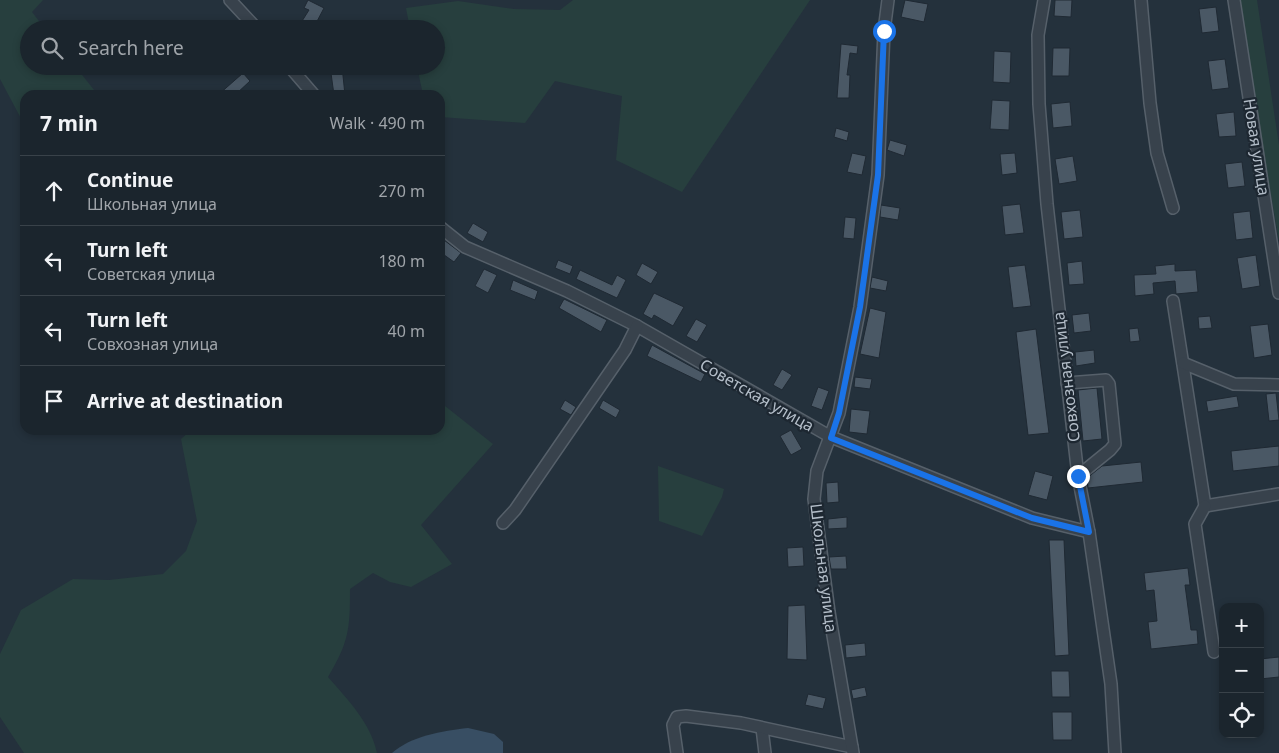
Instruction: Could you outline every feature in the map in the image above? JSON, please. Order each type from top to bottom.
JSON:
[{"type":"street","points":[[230,0],[249,20]]},
{"type":"street","name":"Школьная улица","points":[[852,750],[829,612],[814,499],[817,471],[839,413],[860,307],[878,175],[884,31],[888,0]]},
{"type":"street","name":"Совхозная улица","points":[[1044,0],[1038,35],[1039,104],[1047,204],[1078,476],[1089,532],[1111,684],[1115,753]]},
{"type":"street","points":[[1142,0],[1151,112],[1157,153],[1173,208]]},
{"type":"street","name":"Новая улица","points":[[1234,0],[1279,293]]},
{"type":"street","points":[[297,75],[310,90]]},
{"type":"street","name":"Советская улица","points":[[445,230],[465,247],[567,291],[637,326],[831,438],[1032,518],[1089,532]]},
{"type":"street","points":[[1173,301],[1206,506],[1195,524],[1214,652]]},
{"type":"street","points":[[503,523],[515,510],[620,358],[637,326]]},
{"type":"street","points":[[1183,363],[1234,384],[1279,385]]},
{"type":"street","points":[[1067,383],[1106,380],[1109,384],[1115,444],[1078,476]]},
{"type":"street","points":[[1206,506],[1279,494]]},
{"type":"street","points":[[677,753],[674,725],[677,717],[686,716],[762,728],[852,750]]},
{"type":"street","points":[[762,728],[764,753]]},
{"type":"green space","points":[[0,0],[43,0],[32,12],[38,20],[20,20],[20,75],[82,75],[94,90],[20,90],[20,117],[0,79]]},
{"type":"green space","points":[[573,0],[810,0],[682,192],[616,160],[622,96],[555,81],[525,123],[445,117],[445,90],[422,90],[419,75],[445,75],[445,20],[408,20],[406,8],[458,1],[514,9],[560,10]]},
{"type":"green space","points":[[1237,0],[1257,0],[1279,145],[1279,241]]},
{"type":"green space","points":[[445,406],[493,444],[421,525],[452,564],[411,587],[390,582],[373,573],[350,589],[350,615],[347,635],[328,677],[364,722],[377,753],[24,753],[0,717],[0,654],[21,610],[73,579],[109,580],[163,574],[186,551],[197,521],[181,439],[186,435],[445,435]]},
{"type":"green space","points":[[658,466],[724,489],[722,497],[702,536],[659,521]]},
{"type":"water","points":[[468,728],[494,734],[503,742],[503,753],[392,753],[408,742],[418,738]]},
{"type":"building","points":[[308,0],[324,8],[318,20],[303,20],[309,10],[304,8]]},
{"type":"building","points":[[905,0],[928,4],[924,22],[901,17]]},
{"type":"building","points":[[1055,0],[1072,0],[1071,17],[1054,16]]},
{"type":"building","points":[[1216,7],[1219,31],[1202,33],[1199,9]]},
{"type":"building","points":[[841,44],[858,46],[857,54],[850,53],[847,75],[850,75],[849,98],[837,98]]},
{"type":"building","points":[[1053,48],[1070,48],[1069,76],[1052,76]]},
{"type":"building","points":[[994,51],[1011,52],[1010,83],[993,82]]},
{"type":"building","points":[[1225,59],[1229,88],[1212,90],[1208,61]]},
{"type":"building","points":[[241,75],[245,75],[250,81],[240,90],[224,90]]},
{"type":"building","points":[[331,75],[343,75],[344,90],[333,90]]},
{"type":"building","points":[[992,100],[1010,101],[1009,130],[990,129]]},
{"type":"building","points":[[1070,102],[1072,126],[1053,128],[1051,104]]},
{"type":"building","points":[[1234,112],[1236,136],[1219,137],[1216,114]]},
{"type":"building","points":[[836,128],[849,132],[847,141],[834,137]]},
{"type":"building","points":[[890,140],[907,145],[904,156],[887,150]]},
{"type":"building","points":[[852,153],[866,156],[862,175],[847,172]]},
{"type":"building","points":[[1015,153],[1017,173],[1002,175],[1000,154]]},
{"type":"building","points":[[1073,156],[1077,181],[1059,184],[1055,159]]},
{"type":"building","points":[[1242,162],[1245,186],[1228,188],[1225,164]]},
{"type":"building","points":[[1020,204],[1024,233],[1005,235],[1002,206]]},
{"type":"building","points":[[881,205],[900,208],[898,220],[880,217]]},
{"type":"building","points":[[1080,210],[1083,237],[1064,239],[1061,212]]},
{"type":"building","points":[[1250,211],[1253,238],[1236,240],[1233,213]]},
{"type":"building","points":[[845,217],[856,218],[854,239],[843,238]]},
{"type":"building","points":[[473,223],[488,232],[483,242],[467,233]]},
{"type":"building","points":[[445,241],[461,253],[454,262],[445,256]]},
{"type":"building","points":[[1256,255],[1260,286],[1242,289],[1237,258]]},
{"type":"building","points":[[558,260],[573,266],[570,274],[555,268]]},
{"type":"building","points":[[1082,261],[1084,284],[1069,285],[1067,263]]},
{"type":"building","points":[[642,263],[658,272],[651,284],[636,275]]},
{"type":"building","points":[[1175,264],[1175,271],[1196,270],[1198,292],[1176,294],[1175,281],[1153,283],[1154,294],[1135,296],[1134,275],[1156,274],[1155,266]]},
{"type":"building","points":[[1025,265],[1031,306],[1013,308],[1008,267]]},
{"type":"building","points":[[484,269],[497,275],[488,293],[475,286]]},
{"type":"building","points":[[580,270],[612,285],[617,275],[626,280],[617,298],[576,279]]},
{"type":"building","points":[[872,277],[888,281],[886,291],[870,288]]},
{"type":"building","points":[[513,280],[538,291],[535,300],[510,290]]},
{"type":"building","points":[[654,293],[684,307],[673,326],[654,315],[652,319],[643,314]]},
{"type":"building","points":[[564,299],[607,320],[601,332],[559,308]]},
{"type":"building","points":[[870,308],[886,312],[879,358],[860,354]]},
{"type":"building","points":[[1089,313],[1091,331],[1074,333],[1072,315]]},
{"type":"building","points":[[1210,316],[1212,328],[1199,329],[1198,317]]},
{"type":"building","points":[[696,319],[707,325],[697,342],[686,336]]},
{"type":"building","points":[[1268,324],[1272,355],[1254,358],[1250,326]]},
{"type":"building","points":[[1138,328],[1140,341],[1130,342],[1129,329]]},
{"type":"building","points":[[1036,329],[1049,433],[1028,435],[1016,332]]},
{"type":"building","points":[[652,345],[705,374],[701,382],[647,356]]},
{"type":"building","points":[[1094,350],[1095,363],[1076,366],[1075,352]]},
{"type":"building","points":[[782,369],[792,375],[782,390],[773,385]]},
{"type":"building","points":[[855,377],[872,379],[870,389],[854,387]]},
{"type":"building","points":[[818,387],[829,391],[822,410],[811,406]]},
{"type":"building","points":[[1097,388],[1102,439],[1083,441],[1078,390]]},
{"type":"building","points":[[1276,393],[1279,420],[1269,421],[1266,394]]},
{"type":"building","points":[[1237,396],[1239,407],[1208,412],[1206,401]]},
{"type":"building","points":[[565,400],[576,407],[571,415],[560,409]]},
{"type":"building","points":[[603,400],[620,410],[616,418],[599,408]]},
{"type":"building","points":[[851,409],[870,411],[867,434],[849,432]]},
{"type":"building","points":[[791,430],[802,449],[791,455],[780,436]]},
{"type":"building","points":[[1279,446],[1279,466],[1233,471],[1231,451]]},
{"type":"building","points":[[1141,462],[1143,482],[1088,488],[1087,478],[1102,466]]},
{"type":"building","points":[[1035,471],[1053,476],[1047,500],[1028,495]]},
{"type":"building","points":[[838,482],[839,502],[827,503],[826,483]]},
{"type":"building","points":[[847,517],[847,528],[828,529],[828,519]]},
{"type":"building","points":[[1049,540],[1064,540],[1069,655],[1055,656]]},
{"type":"building","points":[[803,547],[804,566],[788,567],[787,548]]},
{"type":"building","points":[[846,556],[847,569],[831,569],[829,557]]},
{"type":"building","points":[[1188,568],[1190,585],[1185,585],[1191,630],[1197,630],[1198,644],[1151,649],[1148,622],[1157,621],[1154,590],[1146,591],[1144,573]]},
{"type":"building","points":[[805,605],[807,660],[787,659],[788,606]]},
{"type":"building","points":[[865,643],[866,656],[846,658],[845,645]]},
{"type":"building","points":[[1279,657],[1279,677],[1264,679],[1264,659]]},
{"type":"building","points":[[1051,671],[1069,671],[1070,697],[1052,697]]},
{"type":"building","points":[[865,687],[867,696],[853,699],[851,690]]},
{"type":"building","points":[[808,694],[826,698],[823,709],[805,705]]},
{"type":"building","points":[[1052,712],[1072,712],[1072,740],[1053,740]]},
{"type":"route","points":[[884,31],[878,175],[860,307],[839,413],[831,438],[1032,518],[1089,532],[1078,476]]}]
